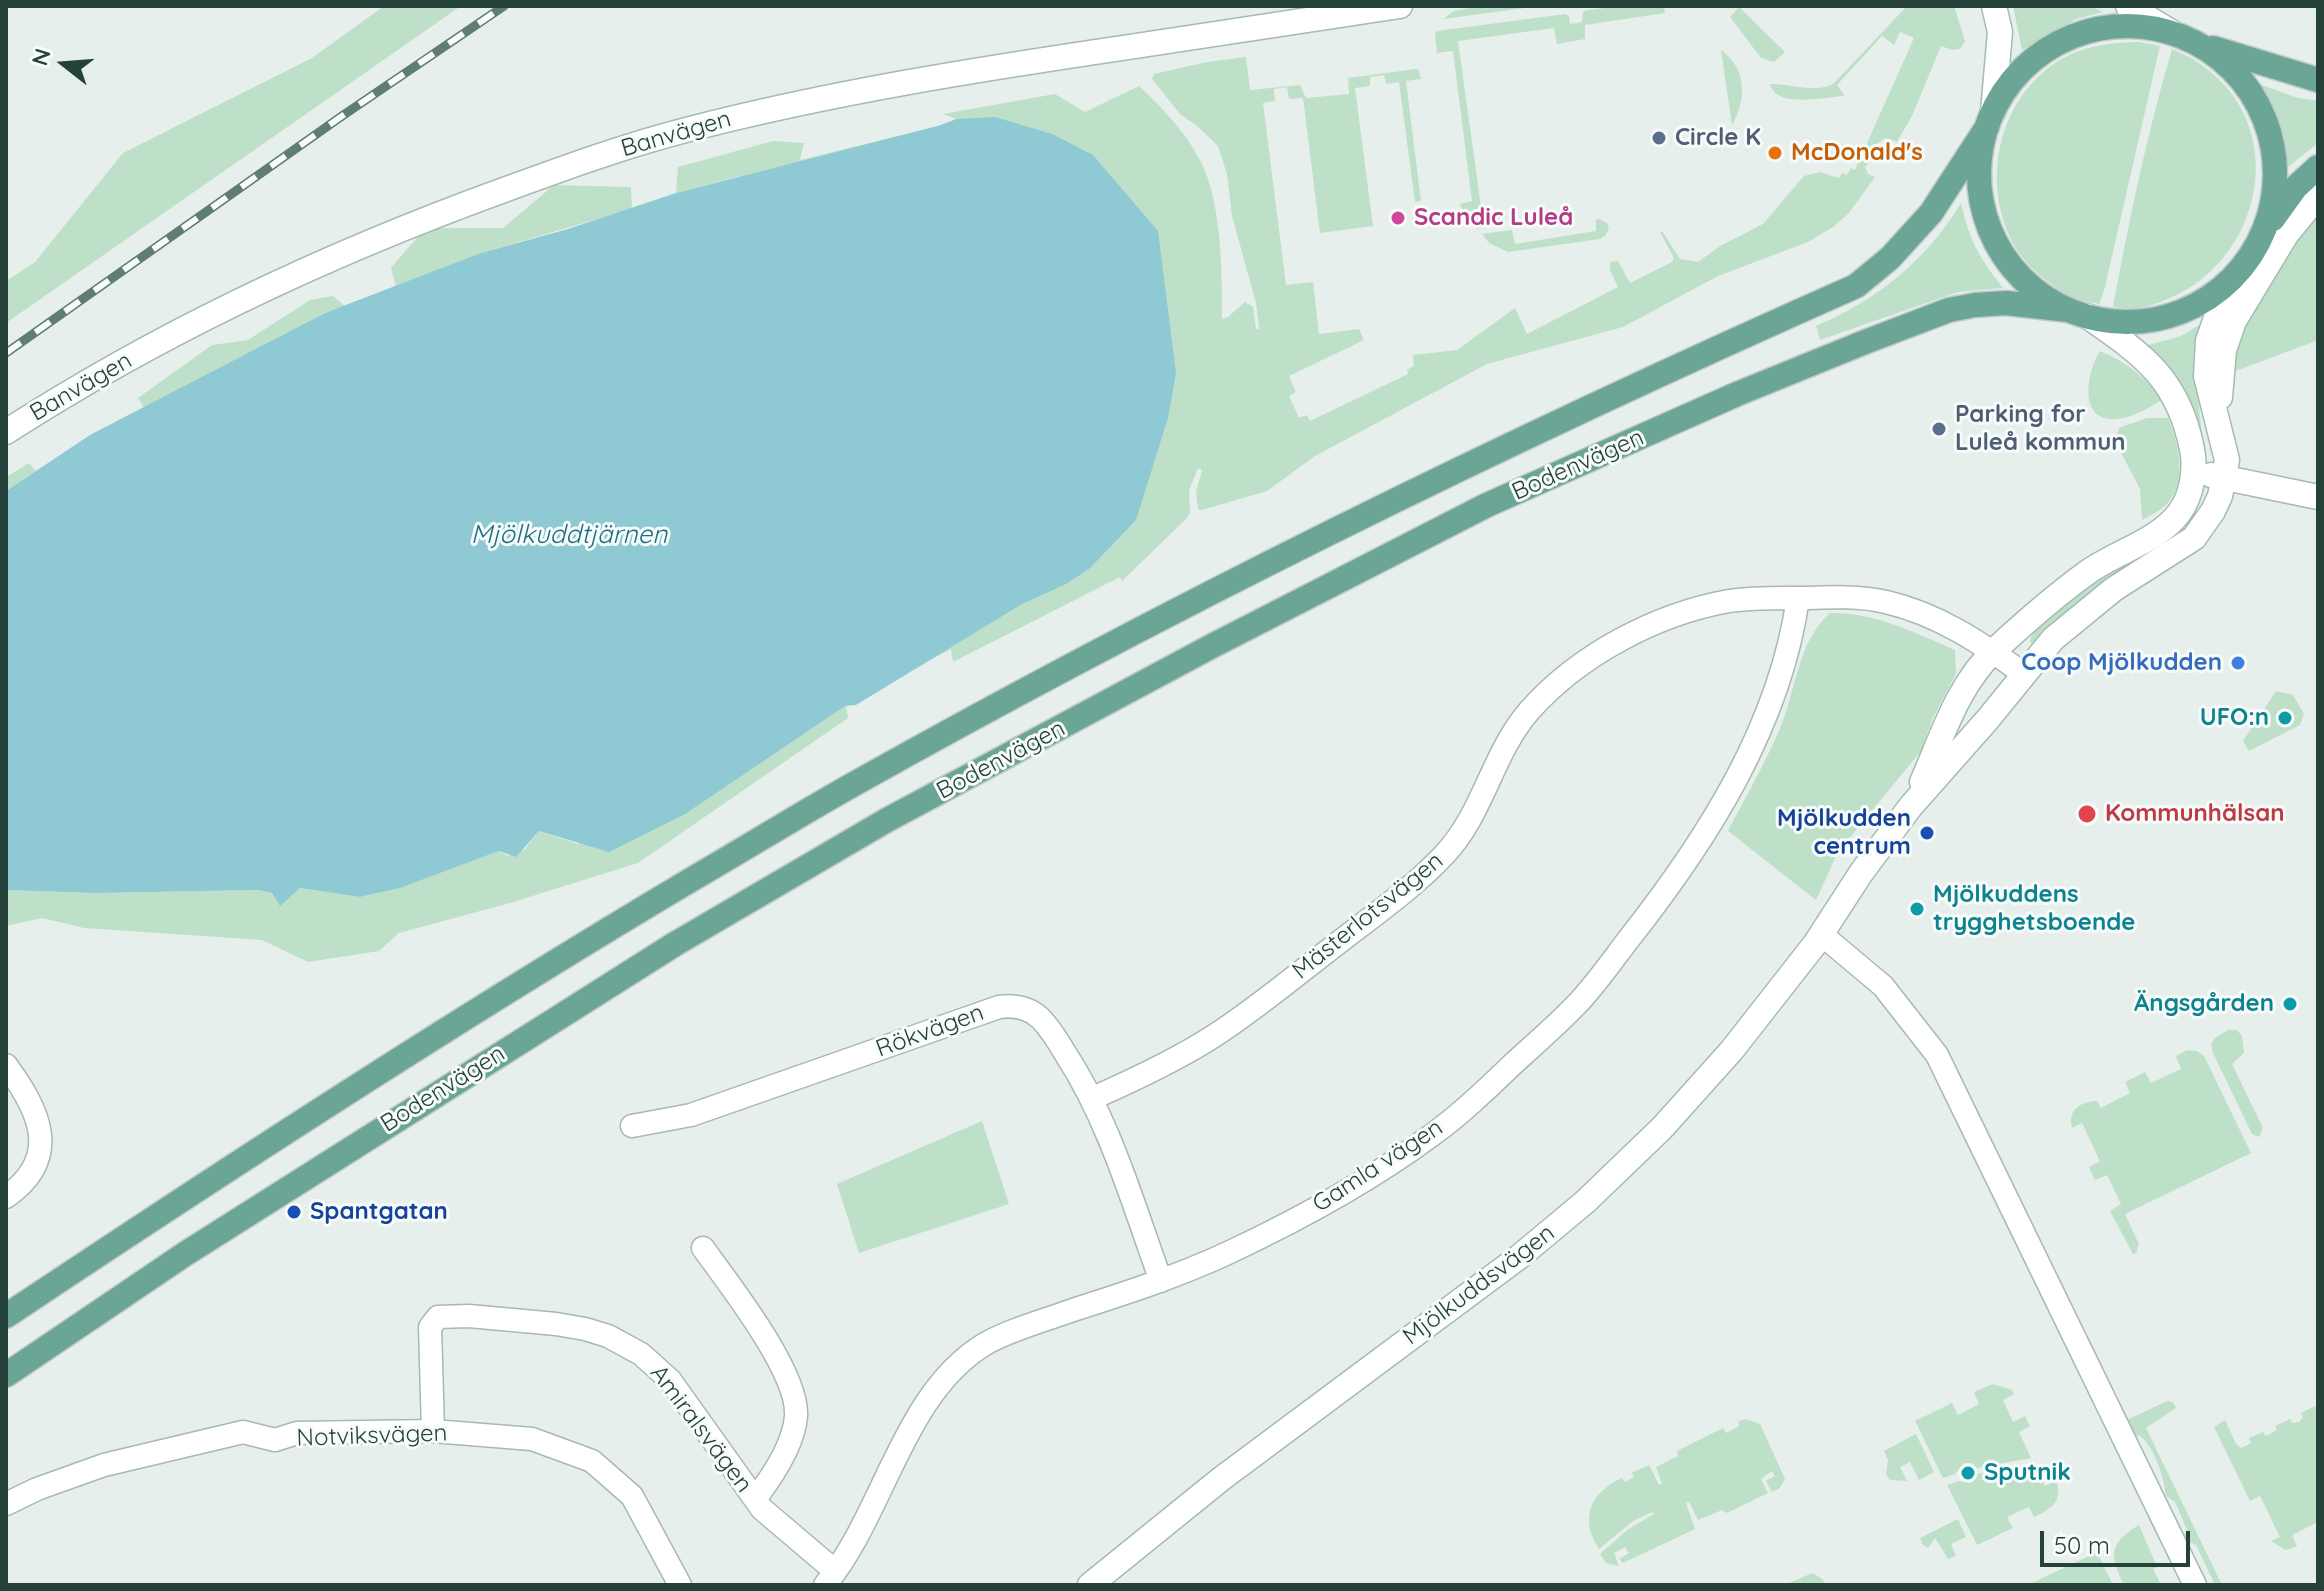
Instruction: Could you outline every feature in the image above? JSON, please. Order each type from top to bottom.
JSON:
[{"type":"main road","name":"Bodenvägen","points":[[6,1316],[362,1082],[849,786],[1298,547],[1569,416],[1856,286],[1890,258],[1931,213],[2006,89],[2029,63],[2049,47],[2075,35],[2122,25],[2151,27],[2199,44]]},
{"type":"main road","points":[[2199,44],[2318,80]]},
{"type":"main road","points":[[2199,44],[2225,62],[2251,91],[2264,115],[2271,138],[2275,175],[2272,204],[2255,248]]},
{"type":"main road","points":[[1990,119],[1982,150],[1980,184],[1989,227],[2002,253],[2021,277],[2045,296],[2077,313]]},
{"type":"main road","points":[[2255,248],[2281,205],[2318,167]]},
{"type":"main road","name":"Bodenvägen","points":[[6,1375],[185,1254],[675,944],[887,820],[1212,646],[1487,505],[1737,394],[1949,310],[2006,303],[2127,322],[2172,315],[2209,297],[2233,277],[2255,248]]},
{"type":"street","name":"Banvägen","points":[[6,432],[106,372],[275,285],[436,215],[594,157],[764,110],[901,83],[1400,6]]},
{"type":"street","points":[[1990,119],[2000,32],[1994,6]]},
{"type":"street","points":[[2128,6],[2173,33]]},
{"type":"street","points":[[2218,416],[2224,350],[2234,321],[2286,235],[2318,196]]},
{"type":"street","name":"Mjölkuddsvägen","points":[[1090,1585],[1221,1479],[1519,1257],[1585,1202],[1693,1096],[1742,1038],[1821,934],[1911,806],[2053,639],[2090,606],[2194,538],[2213,511],[2227,460],[2206,376],[2208,341],[2223,298],[2255,248]]},
{"type":"street","name":"Mjölkuddsvägen","points":[[1911,806],[1968,682],[1993,651],[2090,571],[2168,523],[2186,502],[2194,458],[2187,421],[2170,388],[2144,359],[2077,313]]},
{"type":"street","points":[[2193,472],[2318,497]]},
{"type":"street","name":"Mästerlotsvägen","points":[[1093,1098],[1216,1035],[1420,877],[1458,839],[1514,730],[1544,696],[1582,666],[1632,635],[1672,617],[1727,602],[1798,598],[1885,601],[1958,628],[2024,674]]},
{"type":"street","name":"Gamla vägen","points":[[830,1578],[940,1380],[985,1344],[1161,1281],[1231,1251],[1371,1176],[1434,1134],[1579,1002],[1652,909],[1714,819],[1755,741],[1777,688],[1793,632],[1798,598]]},
{"type":"street","points":[[1821,934],[1883,986],[1937,1055],[2195,1585]]},
{"type":"street","name":"Rökvägen","points":[[632,1126],[691,1115],[999,1007],[1010,1005],[1026,1009],[1039,1017],[1053,1034],[1093,1098],[1161,1281]]},
{"type":"street","points":[[6,1065],[35,1108],[41,1143],[29,1175],[6,1197]]},
{"type":"street","name":"Amiralsvägen","points":[[703,1248],[750,1314],[785,1375],[794,1401],[796,1420],[792,1433],[769,1481],[755,1499]]},
{"type":"street","name":"Amiralsvägen","points":[[433,1431],[429,1339],[433,1320],[444,1316],[469,1316],[556,1324],[608,1336],[641,1354],[670,1380],[755,1499],[830,1578]]},
{"type":"street","name":"Notviksvägen","points":[[6,1504],[37,1489],[104,1465],[238,1433],[252,1433],[267,1440],[297,1433],[433,1431],[532,1439],[592,1461],[632,1496],[680,1585]]},
{"type":"green space","points":[[384,6],[461,6],[6,323],[6,281],[35,262],[123,153],[312,58]]},
{"type":"green space","points":[[1481,6],[1540,6],[1443,19],[1454,11]]},
{"type":"green space","points":[[1619,6],[1664,6],[1665,13],[1585,25],[1585,39],[1557,44],[1554,28],[1458,41],[1482,214],[1499,212],[1500,224],[1477,229],[1459,204],[1472,201],[1453,51],[1437,53],[1435,34],[1437,31],[1565,14],[1569,16],[1570,24],[1582,22],[1583,11]]},
{"type":"green space","points":[[1907,6],[1954,6],[1965,41],[1960,49],[1941,46],[1912,116],[1897,142],[1886,138],[1875,145],[1875,157],[1865,167],[1868,174],[1875,177],[1849,213],[1833,227],[1808,242],[1718,276],[1623,327],[1487,364],[1315,456],[1267,491],[1198,509],[1196,492],[1202,470],[1198,468],[1189,491],[1190,513],[1186,519],[1122,581],[1120,577],[953,662],[951,649],[846,705],[848,718],[638,863],[510,903],[399,933],[379,951],[308,962],[262,940],[84,928],[42,918],[6,926],[6,890],[95,893],[258,890],[272,893],[280,905],[300,888],[360,897],[400,888],[499,851],[507,856],[524,850],[539,831],[578,844],[740,176],[676,193],[678,167],[773,141],[804,143],[800,160],[956,119],[943,114],[1055,94],[1085,112],[1139,86],[1188,140],[1208,179],[1219,231],[1222,319],[1245,302],[1253,307],[1256,329],[1259,329],[1256,303],[1232,216],[1227,174],[1218,146],[1180,114],[1152,79],[1154,74],[1246,57],[1250,90],[1300,85],[1306,98],[1349,94],[1348,78],[1419,70],[1421,79],[1406,81],[1421,201],[1415,202],[1399,82],[1386,84],[1384,75],[1370,77],[1370,86],[1355,88],[1373,226],[1320,233],[1303,98],[1289,99],[1287,87],[1274,89],[1275,101],[1263,103],[1286,285],[1313,282],[1319,334],[1359,329],[1364,340],[1289,376],[1296,392],[1289,396],[1299,418],[1307,415],[1310,421],[1408,374],[1407,370],[1414,366],[1413,355],[1457,350],[1515,308],[1527,334],[1618,287],[1610,270],[1610,262],[1618,261],[1630,283],[1672,262],[1674,258],[1662,231],[1680,259],[1698,262],[1720,246],[1763,224],[1804,176],[1820,172],[1839,178],[1842,173],[1847,175],[1851,168],[1855,170],[1914,38],[1900,32],[1894,45],[1882,36],[1837,85],[1845,96],[1791,99],[1774,92],[1770,84],[1809,88],[1833,84]]},
{"type":"green space","points":[[2013,6],[2090,6],[2103,12],[2076,19],[2022,50]]},
{"type":"green space","points":[[1739,7],[1785,52],[1774,62],[1761,58],[1730,17]]},
{"type":"green space","points":[[2140,42],[2160,46],[2104,291],[2099,304],[2076,300],[2049,283],[2017,250],[2005,224],[1998,197],[1997,169],[2001,141],[2025,91],[2045,71],[2069,55],[2086,49],[2113,43]]},
{"type":"green space","points":[[2172,49],[2215,76],[2243,112],[2255,152],[2253,195],[2238,235],[2212,270],[2174,297],[2126,310],[2113,307],[2139,177]]},
{"type":"green space","points":[[1721,50],[1736,66],[1742,85],[1740,105],[1732,125]]},
{"type":"green space","points":[[2259,84],[2298,98],[2318,101],[2318,143],[2287,168],[2282,137]]},
{"type":"green space","points":[[554,185],[631,187],[632,209],[481,253],[396,287],[391,268],[421,233],[438,228],[503,228]]},
{"type":"green space","points":[[1961,203],[1976,248],[2003,288],[1958,292],[1820,340],[1816,326],[1860,304],[1899,276],[1933,243]]},
{"type":"green space","points":[[2318,210],[2318,340],[2233,372],[2242,330],[2252,308],[2277,266]]},
{"type":"green space","points":[[1596,220],[1607,223],[1609,229],[1600,239],[1508,252],[1489,243],[1482,234],[1512,230],[1515,244],[1596,231]]},
{"type":"green space","points":[[333,296],[345,306],[325,313],[144,408],[138,398],[212,345],[248,340],[310,300]]},
{"type":"green space","points":[[2204,322],[2194,362],[2202,435],[2197,437],[2138,348],[2181,336]]},
{"type":"green space","points":[[2100,351],[2135,371],[2162,400],[2122,418],[2104,418],[2095,412],[2088,394],[2092,370]]},
{"type":"green space","points":[[2147,418],[2168,418],[2180,464],[2172,498],[2164,507],[2142,520],[2140,489],[2115,441],[2119,428]]},
{"type":"green space","points":[[29,463],[36,471],[6,491],[6,477]]},
{"type":"green space","points":[[2137,554],[2142,563],[2030,643],[2034,633],[2058,608]]},
{"type":"green space","points":[[1830,613],[1879,620],[1955,650],[1956,674],[1933,718],[1921,751],[1838,852],[1816,900],[1728,831],[1779,731],[1810,638]]},
{"type":"green space","points":[[2276,691],[2293,695],[2304,714],[2300,725],[2249,751],[2243,741]]},
{"type":"green space","points":[[2228,1030],[2237,1030],[2242,1036],[2244,1053],[2232,1064],[2263,1128],[2259,1137],[2252,1134],[2213,1053],[2211,1044]]},
{"type":"green space","points":[[2187,1050],[2204,1056],[2251,1153],[2125,1214],[2139,1244],[2133,1254],[2110,1211],[2121,1204],[2107,1175],[2095,1180],[2089,1167],[2100,1161],[2082,1123],[2072,1128],[2073,1112],[2086,1103],[2097,1101],[2101,1108],[2130,1093],[2125,1082],[2145,1072],[2151,1083],[2181,1069],[2176,1056]]},
{"type":"green space","points":[[982,1121],[1009,1204],[859,1253],[837,1184]]},
{"type":"green space","points":[[1993,1384],[2012,1390],[2014,1394],[2003,1400],[2013,1422],[2025,1416],[2030,1426],[2019,1432],[2031,1458],[1977,1468],[1972,1463],[1964,1463],[1955,1474],[1943,1478],[1915,1421],[1952,1403],[1958,1415],[1979,1404],[1974,1392]]},
{"type":"green space","points":[[2167,1401],[2173,1402],[2176,1408],[2146,1428],[2222,1585],[2215,1585],[2196,1545],[2186,1541],[2184,1536],[2187,1530],[2175,1502],[2166,1496],[2154,1455],[2139,1435],[2134,1438],[2128,1424],[2129,1419]]},
{"type":"green space","points":[[2315,1406],[2318,1410],[2318,1522],[2292,1535],[2297,1546],[2286,1550],[2271,1541],[2280,1537],[2260,1496],[2250,1501],[2214,1427],[2225,1420],[2241,1448],[2251,1443],[2249,1438],[2263,1432],[2266,1436],[2277,1430],[2275,1426],[2290,1419],[2292,1423],[2299,1422],[2303,1417],[2301,1413]]},
{"type":"green space","points":[[1746,1419],[1760,1424],[1785,1479],[1780,1488],[1772,1492],[1766,1481],[1775,1476],[1772,1471],[1761,1479],[1768,1493],[1727,1513],[1722,1510],[1698,1520],[1689,1502],[1686,1503],[1695,1529],[1623,1563],[1619,1559],[1629,1553],[1625,1547],[1614,1553],[1619,1566],[1606,1563],[1600,1554],[1627,1530],[1654,1514],[1652,1512],[1633,1521],[1599,1549],[1593,1538],[1589,1517],[1595,1499],[1602,1491],[1622,1478],[1625,1482],[1634,1477],[1632,1473],[1649,1465],[1659,1485],[1662,1484],[1656,1467],[1678,1456],[1677,1451],[1723,1428],[1726,1433],[1739,1426],[1738,1421]]},
{"type":"green space","points":[[1916,1434],[1934,1472],[1919,1480],[1910,1462],[1900,1467],[1907,1481],[1890,1480],[1886,1474],[1888,1460],[1884,1451]]},
{"type":"green space","points":[[2035,1465],[2045,1486],[2056,1480],[2057,1499],[2046,1511],[2034,1517],[2029,1507],[2007,1517],[2013,1528],[1977,1545],[1947,1485],[1959,1481],[1971,1483],[1977,1474]]},
{"type":"green space","points":[[1958,1519],[1966,1537],[1951,1544],[1956,1556],[1948,1559],[1935,1538],[1928,1548],[1922,1544],[1920,1538]]},
{"type":"green space","points":[[2139,1525],[2157,1567],[2153,1569],[2161,1585],[2124,1585],[2119,1575],[2114,1558],[2117,1544]]},
{"type":"green space","points":[[2097,1552],[2113,1585],[2028,1585]]},
{"type":"green space","points":[[1812,1573],[1826,1585],[1785,1585]]},
{"type":"water","name":"Mjölkuddtjärnen","points":[[995,117],[1052,134],[1093,155],[1158,231],[1176,373],[1168,418],[1136,520],[1089,569],[1066,584],[1022,604],[856,705],[845,706],[685,814],[609,852],[539,831],[516,857],[499,851],[400,888],[360,897],[300,888],[280,906],[272,893],[258,890],[95,893],[6,890],[6,491],[90,435],[325,313],[481,253],[568,229],[676,193],[957,119]]},
{"type":"railway","points":[[6,353],[504,6]]},
{"type":"place","name":"Circle K","points":[[1659,138]]},
{"type":"place","name":"McDonald's","points":[[1775,153]]},
{"type":"place","name":"Scandic Luleå","points":[[1398,218]]},
{"type":"place","name":"Parking for Luleå kommun","points":[[1939,429]]},
{"type":"place","name":"Coop Mjölkudden","points":[[2238,663]]},
{"type":"place","name":"UFO:n","points":[[2285,718]]},
{"type":"place","name":"Kommunhälsan","points":[[2087,814]]},
{"type":"place","name":"Mjölkudden centrum","points":[[1927,833]]},
{"type":"place","name":"Mjölkuddens trygghetsboende","points":[[1917,909]]},
{"type":"place","name":"Ängsgården","points":[[2290,1004]]},
{"type":"place","name":"Spantgatan","points":[[294,1212]]},
{"type":"place","name":"Sputnik","points":[[1968,1473]]}]
